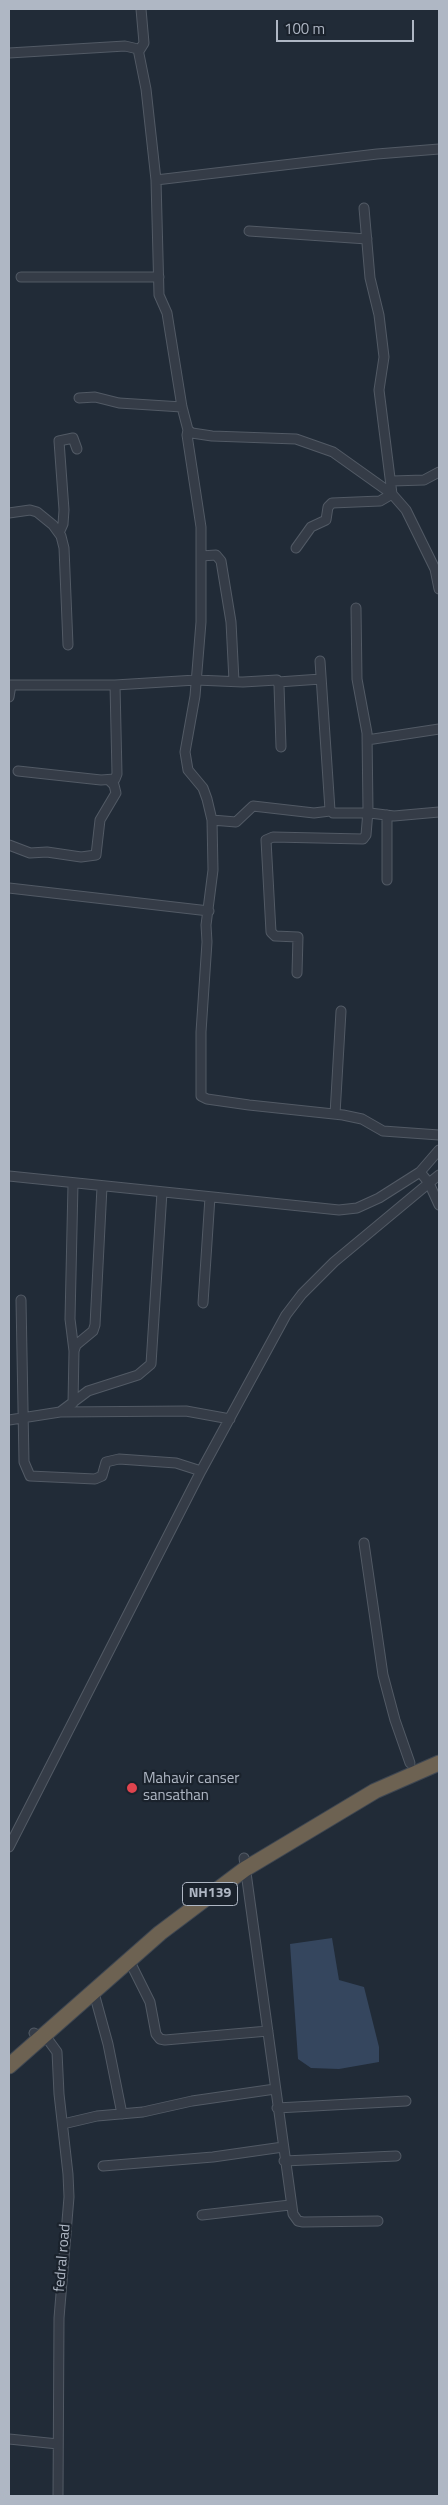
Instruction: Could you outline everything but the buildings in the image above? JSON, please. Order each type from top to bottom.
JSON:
[{"type":"highway","name":"NH139","points":[[9,2066],[154,1925],[370,1782],[439,1752]]},
{"type":"highway","name":"NH139","points":[[9,2053],[39,2035],[94,1992],[129,1960],[245,1864],[375,1791],[439,1763]]},
{"type":"street","points":[[139,51],[144,44],[141,9]]},
{"type":"street","points":[[9,53],[125,46],[134,46],[139,51],[156,180],[160,294],[167,313],[182,407],[188,430],[186,436],[200,527],[201,622],[196,680],[185,752],[188,770],[205,793],[212,820],[213,870],[200,1032],[202,1096],[207,1100],[335,1114],[362,1119],[383,1131],[439,1135]]},
{"type":"street","points":[[156,180],[377,154],[439,149]]},
{"type":"street","points":[[364,208],[370,278],[379,315],[384,357],[379,390],[392,481],[392,494]]},
{"type":"street","points":[[249,231],[367,238]]},
{"type":"street","points":[[21,277],[160,277]]},
{"type":"street","points":[[79,398],[95,397],[119,403],[182,407]]},
{"type":"street","points":[[188,430],[192,433],[212,436],[273,436],[308,442],[333,452],[392,494],[412,520],[434,569],[439,589]]},
{"type":"street","points":[[59,533],[63,524],[64,510],[58,441],[73,438],[77,449]]},
{"type":"street","points":[[392,481],[424,480],[439,472]]},
{"type":"street","points":[[296,548],[311,527],[326,520],[328,506],[332,503],[380,501],[392,494]]},
{"type":"street","points":[[9,513],[34,510],[59,533],[64,548],[68,645]]},
{"type":"street","points":[[201,556],[216,555],[221,561],[231,622],[234,681]]},
{"type":"street","points":[[297,974],[298,937],[275,936],[271,932],[266,840],[273,837],[361,840],[366,836],[368,812],[367,740],[356,668],[356,608]]},
{"type":"street","points":[[320,661],[330,811]]},
{"type":"street","points":[[9,696],[10,685],[115,685],[196,680],[278,682],[321,679]]},
{"type":"street","points":[[278,682],[280,747]]},
{"type":"street","points":[[18,771],[115,779],[117,774],[115,685]]},
{"type":"street","points":[[367,740],[439,729]]},
{"type":"street","points":[[9,845],[30,853],[47,852],[81,857],[96,855],[100,820],[116,793],[114,785],[110,780]]},
{"type":"street","points":[[212,820],[236,822],[253,806],[314,813],[330,811],[368,812],[370,814],[388,815],[439,812]]},
{"type":"street","points":[[387,880],[388,815]]},
{"type":"street","points":[[9,888],[209,911]]},
{"type":"street","points":[[335,1114],[341,1011]]},
{"type":"street","points":[[9,1176],[102,1187],[348,1209],[372,1201],[420,1172],[439,1150]]},
{"type":"street","points":[[420,1172],[429,1183],[439,1205]]},
{"type":"street","points":[[9,1847],[201,1472],[286,1315],[302,1294],[334,1262],[439,1175]]},
{"type":"street","points":[[73,1184],[70,1319],[74,1351],[73,1403]]},
{"type":"street","points":[[74,1351],[76,1345],[93,1331],[95,1325],[102,1187]]},
{"type":"street","points":[[60,1412],[97,1387],[138,1375],[148,1369],[151,1364],[162,1192]]},
{"type":"street","points":[[203,1303],[210,1197]]},
{"type":"street","points":[[21,1300],[25,1467],[30,1476],[34,1478],[95,1479],[102,1476],[106,1462],[119,1460],[176,1463],[201,1472]]},
{"type":"street","points":[[9,1420],[60,1412],[186,1411],[230,1419]]},
{"type":"street","points":[[364,1543],[383,1675],[395,1720],[410,1763]]},
{"type":"street","points":[[245,1864],[290,2205],[293,2214],[298,2221],[378,2221]]},
{"type":"street","points":[[129,1960],[150,2002],[156,2034],[160,2039],[268,2031]]},
{"type":"street","points":[[94,1992],[108,2044],[122,2114]]},
{"type":"street","name":"fedral road","points":[[39,2035],[54,2046],[57,2052],[69,2197],[59,2318],[58,2496]]},
{"type":"street","points":[[63,2124],[97,2116],[156,2110],[206,2098],[275,2089]]},
{"type":"street","points":[[278,2108],[406,2101]]},
{"type":"street","points":[[103,2166],[213,2157],[283,2147]]},
{"type":"street","points":[[284,2161],[396,2156]]},
{"type":"street","points":[[202,2215],[290,2205]]},
{"type":"street","points":[[9,2438],[58,2444]]},
{"type":"water","points":[[332,1938],[339,1980],[364,1987],[379,2047],[379,2062],[339,2069],[311,2068],[298,2059],[290,1944]]},
{"type":"place","name":"Mahavir canser sansathan","points":[[132,1788]]}]
